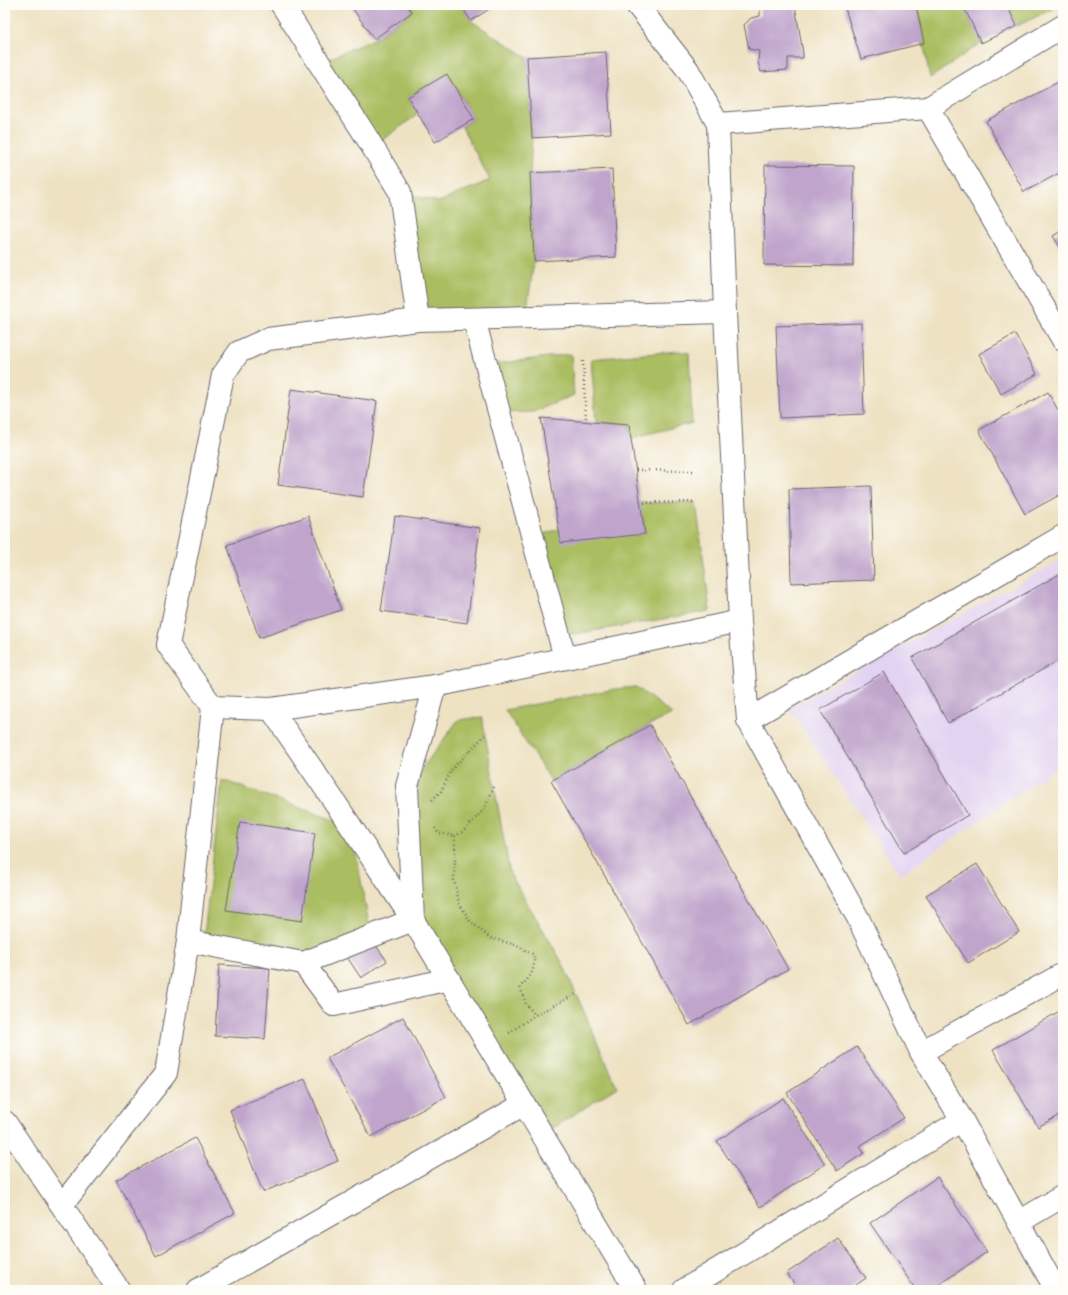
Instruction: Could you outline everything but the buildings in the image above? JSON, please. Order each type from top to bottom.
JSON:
[{"type":"street","points":[[282,5],[400,192],[418,320]]},
{"type":"street","points":[[637,5],[688,70],[718,124],[725,312],[740,621],[748,720],[858,918],[922,1052],[962,1120],[1056,1290]]},
{"type":"street","points":[[718,124],[928,108],[1063,26]]},
{"type":"street","points":[[928,108],[1063,340]]},
{"type":"street","points":[[62,1205],[166,1073],[188,941],[213,707],[168,645],[223,375],[239,352],[268,339],[418,320],[725,312]]},
{"type":"street","points":[[474,319],[566,658]]},
{"type":"street","points":[[748,720],[1063,536]]},
{"type":"street","points":[[213,707],[271,710],[435,686],[740,621]]},
{"type":"street","points":[[413,920],[407,786],[435,686]]},
{"type":"street","points":[[271,710],[413,920],[636,1290]]},
{"type":"street","points":[[188,941],[303,963],[413,920]]},
{"type":"street","points":[[303,963],[334,1005],[449,979]]},
{"type":"street","points":[[922,1052],[1063,974]]},
{"type":"street","points":[[198,1290],[524,1104]]},
{"type":"street","points":[[684,1290],[962,1120]]},
{"type":"street","points":[[5,1122],[120,1290]]},
{"type":"street","points":[[1019,1222],[1063,1196]]},
{"type":"path","points":[[583,361],[586,421]]},
{"type":"path","points":[[636,470],[694,471]]},
{"type":"path","points":[[640,503],[696,502]]},
{"type":"path","points":[[429,803],[441,791],[452,769],[485,735]]},
{"type":"path","points":[[432,823],[438,834],[456,836],[464,831],[485,808],[494,787]]},
{"type":"path","points":[[456,836],[454,880],[459,903],[470,921],[490,938],[516,945],[534,955],[535,965],[530,976],[520,987],[526,1004],[535,1015]]},
{"type":"path","points":[[489,1046],[535,1015],[576,994]]},
{"type":"shaded area","points":[[1063,559],[1063,763],[900,875],[789,708]]},
{"type":"green space","points":[[407,5],[461,5],[471,21],[527,57],[532,138],[530,173],[534,261],[527,308],[418,320],[400,192],[439,202],[490,180],[462,127],[474,119],[447,74],[408,97],[418,114],[373,147],[319,63],[374,39],[412,12]]},
{"type":"green space","points":[[916,5],[963,5],[981,43],[930,78]]},
{"type":"green space","points":[[1007,5],[1058,5],[1058,6],[1017,26]]},
{"type":"green space","points":[[678,351],[689,353],[692,423],[631,438],[629,425],[596,422],[591,359]]},
{"type":"green space","points":[[571,354],[574,395],[533,412],[500,413],[487,365]]},
{"type":"green space","points":[[696,502],[710,611],[575,634],[559,633],[533,538],[559,529],[645,533],[640,503]]},
{"type":"green space","points":[[636,687],[672,714],[551,781],[505,710],[615,689]]},
{"type":"green space","points":[[482,717],[510,874],[562,962],[617,1087],[542,1135],[413,920],[418,774],[458,720]]},
{"type":"green space","points":[[222,780],[351,826],[371,936],[303,963],[203,944]]}]
